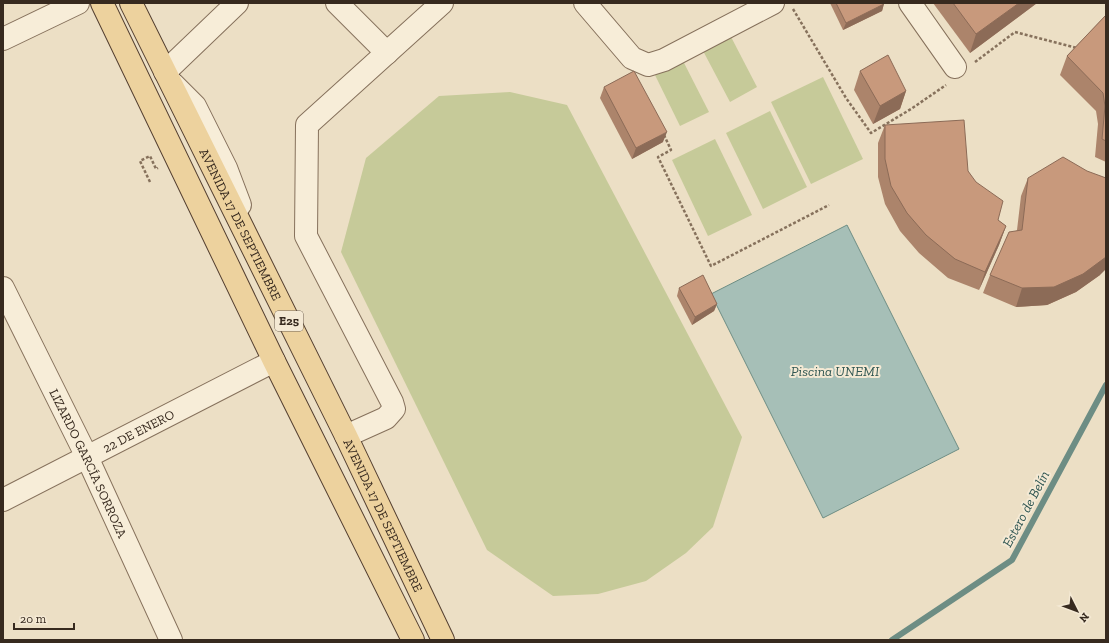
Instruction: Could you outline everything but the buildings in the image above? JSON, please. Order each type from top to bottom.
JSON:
[{"type":"main road","name":"AVENIDA 17 DE SEPTIEMBRE","points":[[102,3],[274,361],[413,640]]},
{"type":"main road","name":"AVENIDA 17 DE SEPTIEMBRE","points":[[131,3],[346,436],[443,640]]},
{"type":"street","points":[[3,38],[78,3]]},
{"type":"street","points":[[166,75],[236,3]]},
{"type":"street","points":[[337,3],[387,53]]},
{"type":"street","points":[[346,436],[386,418],[394,409],[392,402],[306,236],[307,126],[442,3]]},
{"type":"street","points":[[585,3],[632,58],[648,65],[664,60],[773,3]]},
{"type":"street","points":[[910,3],[959,71]]},
{"type":"street","name":"LIZARDO GARCÍA SORROZA","points":[[3,288],[86,457],[172,640]]},
{"type":"street","name":"22 DE ENERO","points":[[3,500],[274,361]]},
{"type":"path","points":[[790,3],[846,98],[871,133],[912,109],[959,71],[1015,32],[1084,50]]},
{"type":"path","points":[[662,130],[671,150],[658,157],[711,266],[829,205]]},
{"type":"path","points":[[150,182],[140,161],[150,156],[156,169]]},
{"type":"green space","points":[[729,33],[757,87],[730,102],[701,47]]},
{"type":"green space","points":[[682,59],[709,112],[680,126],[654,73]]},
{"type":"green space","points":[[823,77],[863,159],[811,184],[771,102]]},
{"type":"green space","points":[[510,92],[567,105],[742,437],[713,527],[686,553],[646,581],[598,594],[553,596],[487,550],[341,252],[366,158],[439,96]]},
{"type":"green space","points":[[770,111],[807,187],[763,209],[726,133]]},
{"type":"green space","points":[[715,139],[752,215],[708,236],[672,160]]},
{"type":"water","name":"Piscina UNEMI","points":[[847,225],[959,449],[823,518],[711,294]]},
{"type":"waterway","name":"Estero de Belín","points":[[892,640],[1012,560],[1106,385]]}]
